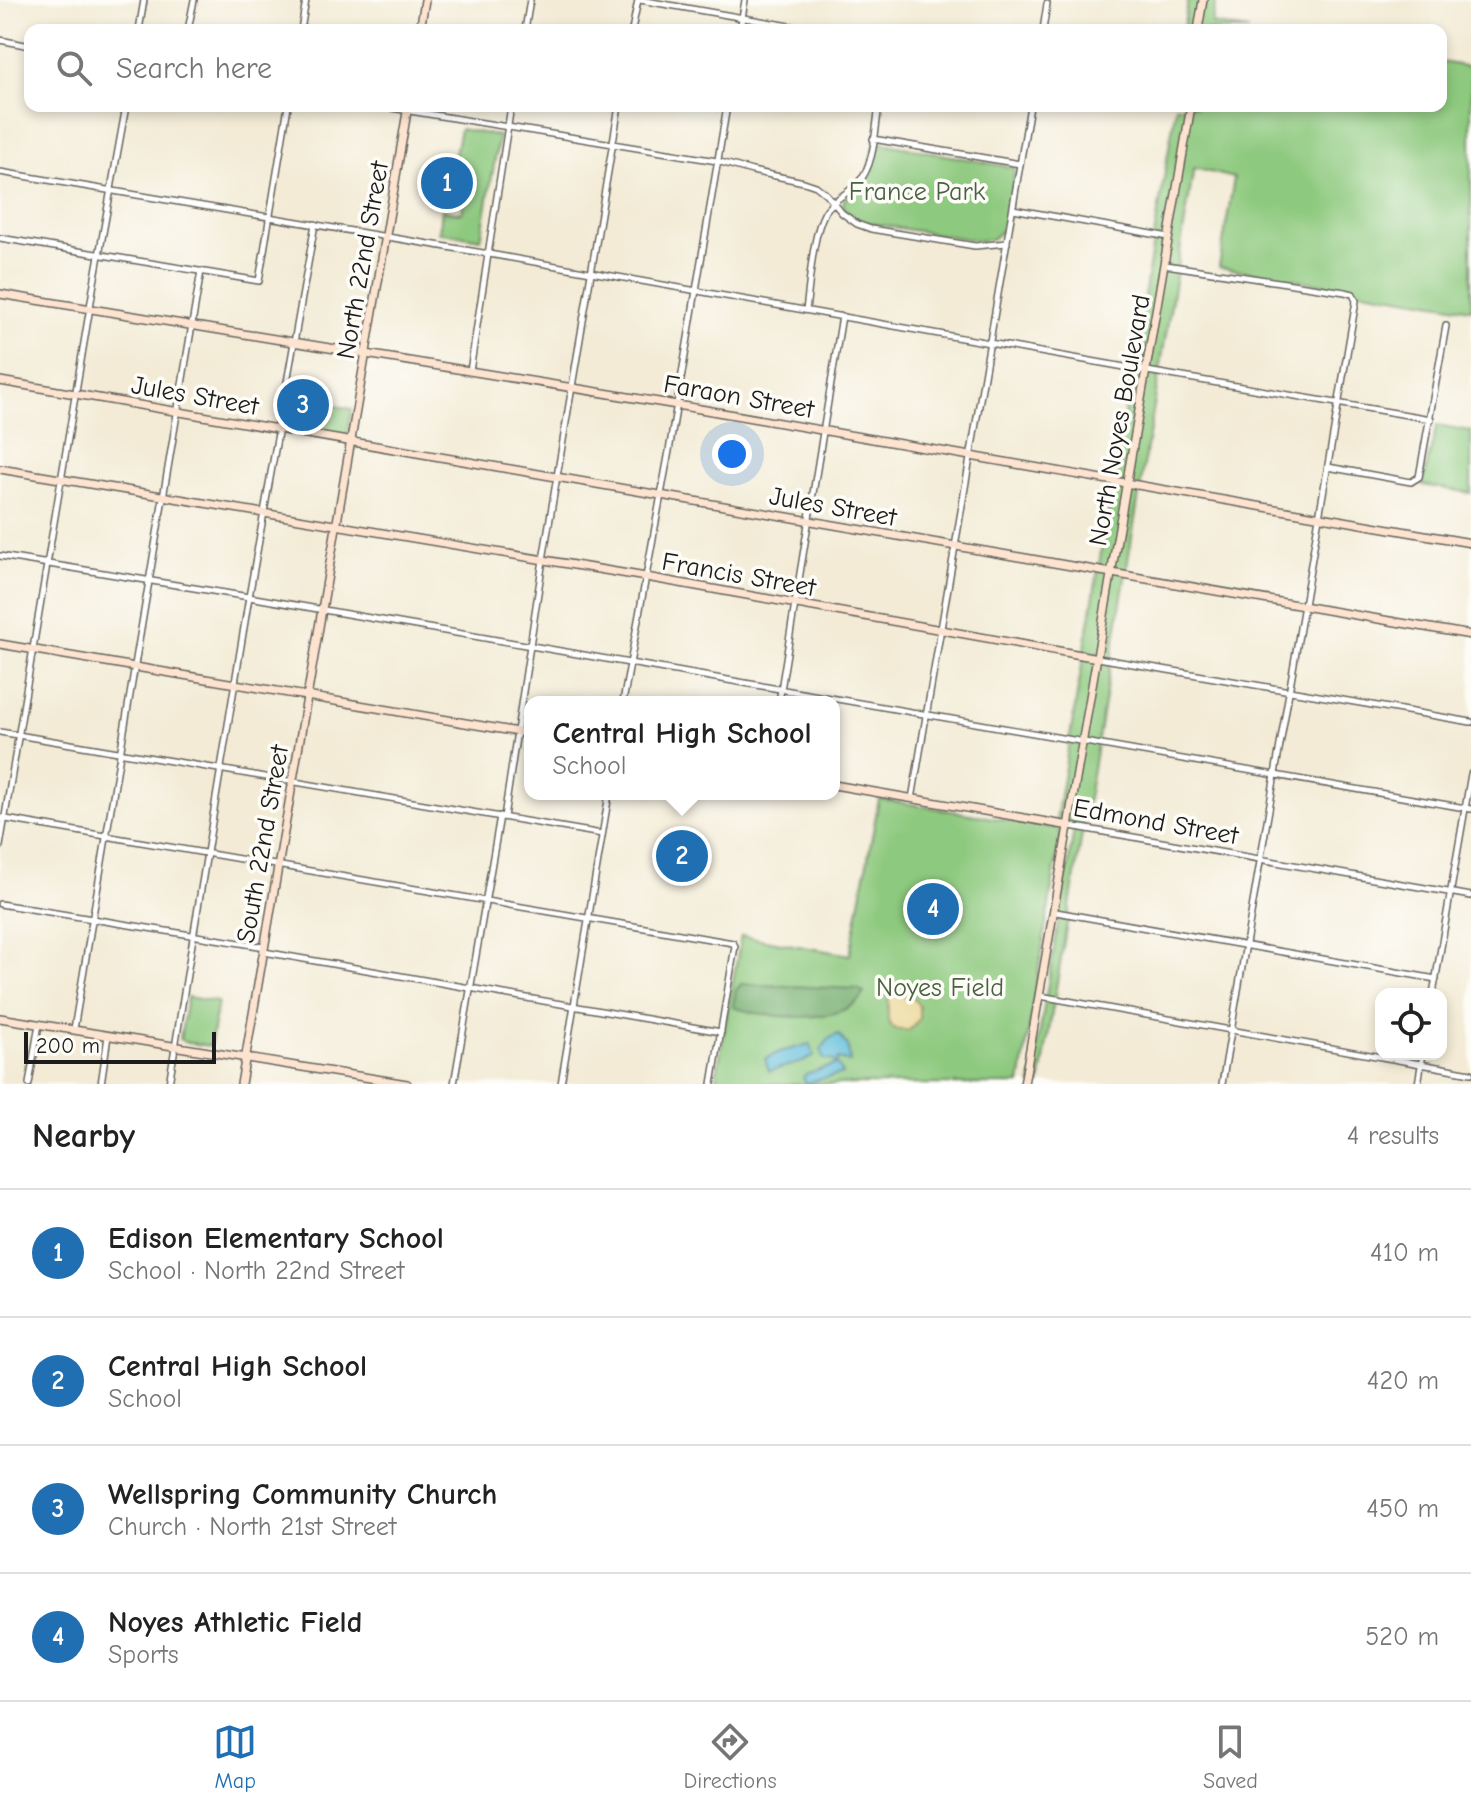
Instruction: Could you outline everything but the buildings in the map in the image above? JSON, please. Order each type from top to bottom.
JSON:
[{"type":"main road","points":[[421,24],[425,0]]},
{"type":"main road","points":[[1199,24],[1203,0]]},
{"type":"main road","name":"North 22nd Street","points":[[322,610],[407,112]]},
{"type":"main road","name":"North Noyes Boulevard","points":[[1024,1084],[1056,912],[1190,112]]},
{"type":"main road","name":"Faraon Street","points":[[0,294],[677,405],[1471,543]]},
{"type":"main road","name":"Jules Street","points":[[0,381],[1471,635]]},
{"type":"main road","name":"Francis Street","points":[[0,469],[646,577],[1098,658]]},
{"type":"main road","name":"South 22nd Street","points":[[241,1084],[322,610]]},
{"type":"main road","points":[[0,644],[524,733]]},
{"type":"main road","name":"Edmond Street","points":[[840,786],[1070,826]]},
{"type":"main road","points":[[0,1018],[407,1084]]},
{"type":"street","points":[[140,24],[144,0]]},
{"type":"street","points":[[189,24],[194,0]]},
{"type":"street","points":[[302,24],[306,0]]},
{"type":"street","points":[[526,24],[530,0]]},
{"type":"street","points":[[633,24],[639,0],[778,24]]},
{"type":"street","points":[[741,24],[745,0]]},
{"type":"street","points":[[1044,24],[1047,4]]},
{"type":"street","points":[[0,40],[24,45]]},
{"type":"street","points":[[0,846],[2,818],[125,112]]},
{"type":"street","points":[[0,238],[259,281],[287,112]]},
{"type":"street","points":[[428,112],[508,128],[717,161],[816,186],[857,224],[892,233],[975,246],[1007,243]]},
{"type":"street","points":[[470,372],[510,112]]},
{"type":"street","points":[[454,1084],[517,732],[618,112]]},
{"type":"street","points":[[624,696],[726,112]]},
{"type":"street","points":[[806,310],[820,226],[834,202],[863,177],[878,112]]},
{"type":"street","points":[[912,799],[1029,112]]},
{"type":"street","points":[[873,139],[1020,164]]},
{"type":"street","points":[[0,172],[386,236],[1431,419]]},
{"type":"street","points":[[1013,209],[1170,237]]},
{"type":"street","points":[[169,1084],[249,597],[315,224]]},
{"type":"street","points":[[1166,265],[1353,294],[1356,301],[1222,1084]]},
{"type":"street","points":[[74,1029],[175,411],[201,271]]},
{"type":"street","points":[[780,696],[842,316]]},
{"type":"street","points":[[1328,467],[1411,482],[1419,477],[1446,326]]},
{"type":"street","points":[[0,556],[817,696]]},
{"type":"street","name":"Francis Street","points":[[1098,658],[1471,722]]},
{"type":"street","points":[[840,700],[1468,809]]},
{"type":"street","points":[[0,732],[602,834]]},
{"type":"street","points":[[1434,988],[1468,809],[1471,774]]},
{"type":"street","points":[[561,1084],[608,800]]},
{"type":"street","points":[[2,818],[733,943],[735,946],[712,1084]]},
{"type":"street","name":"Edmond Street","points":[[1070,826],[1471,896]]},
{"type":"street","points":[[0,904],[721,1032]]},
{"type":"street","points":[[1056,912],[1436,979]]},
{"type":"street","points":[[1040,996],[1471,1073]]},
{"type":"street","points":[[29,1084],[39,1024]]},
{"type":"street","points":[[101,1084],[108,1035]]},
{"type":"street","points":[[1418,1084],[1422,1060]]},
{"type":"green space","points":[[1188,0],[1216,0],[1212,24],[1184,24]]},
{"type":"green space","points":[[1447,63],[1471,67],[1471,309],[1219,267],[1234,178],[1194,168],[1040,1084],[1031,1084],[1075,824],[1056,820],[1175,112],[1447,112]]},
{"type":"green space","points":[[460,129],[499,136],[481,239],[439,232],[442,210],[462,213],[465,195],[449,192],[448,187]]},
{"type":"green space","name":"France Park","points":[[882,143],[1015,168],[1006,227],[992,239],[979,241],[862,222],[846,212],[845,198],[866,178],[874,146]]},
{"type":"green space","points":[[320,403],[352,409],[347,435],[315,431]]},
{"type":"green space","points":[[1437,425],[1471,431],[1471,493],[1422,485]]},
{"type":"green space","name":"Noyes Field","points":[[879,799],[1054,828],[1061,832],[1020,1084],[715,1084],[741,936],[850,955]]},
{"type":"green space","points":[[741,984],[858,989],[864,993],[854,1004],[840,1011],[803,1017],[784,1016],[733,1007],[736,990]]},
{"type":"green space","points":[[187,997],[218,1002],[210,1046],[180,1039]]},
{"type":"sand","points":[[892,994],[913,998],[919,1006],[919,1019],[910,1030],[895,1029],[889,1022],[889,997]]},
{"type":"water","points":[[838,1034],[848,1046],[850,1062],[838,1059],[837,1064],[843,1073],[806,1083],[803,1078],[806,1074],[835,1065],[834,1061],[823,1059],[821,1049]]},
{"type":"water","points":[[810,1044],[814,1056],[769,1071],[765,1059]]},
{"type":"place","name":"Edison Elementary School","points":[[447,183]]},
{"type":"place","name":"Wellspring Community Church","points":[[303,405]]},
{"type":"place","name":"Central High School","points":[[682,856]]},
{"type":"place","name":"Noyes Athletic Field","points":[[933,909]]}]
